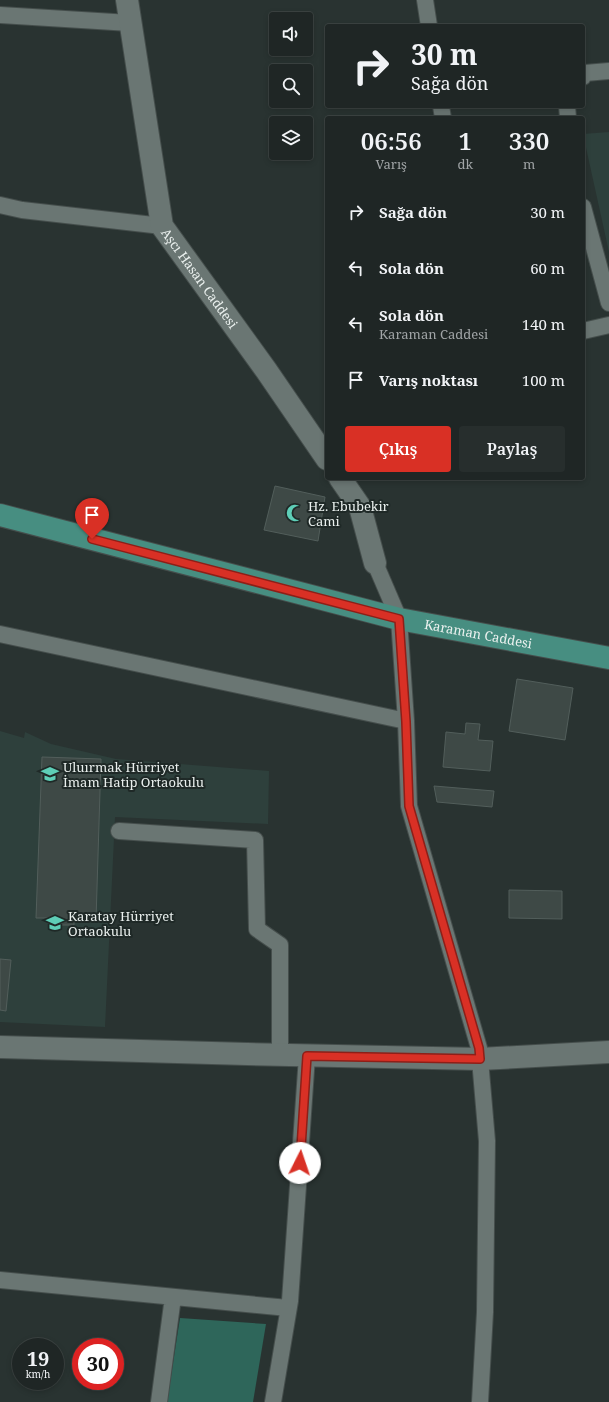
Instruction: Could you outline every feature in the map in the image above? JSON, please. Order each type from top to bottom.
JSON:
[{"type":"main road","name":"Karaman Caddesi","points":[[0,515],[399,619],[609,658]]},
{"type":"street","name":"Aşcı Hasan Caddesi","points":[[127,0],[162,226],[324,449]]},
{"type":"street","points":[[425,0],[429,24]]},
{"type":"street","points":[[0,15],[130,23]]},
{"type":"street","points":[[585,73],[609,71]]},
{"type":"street","points":[[0,205],[22,210],[162,226]]},
{"type":"street","points":[[585,214],[609,303]]},
{"type":"street","points":[[585,331],[609,325]]},
{"type":"street","points":[[341,480],[360,507],[375,563],[399,619],[406,722],[409,806],[479,1048],[487,1149],[485,1312],[480,1402]]},
{"type":"street","points":[[0,634],[406,722]]},
{"type":"street","points":[[120,831],[255,840],[257,929],[280,945],[280,1055]]},
{"type":"street","points":[[0,1048],[480,1059],[609,1052]]},
{"type":"street","points":[[273,1402],[288,1308],[307,1056]]},
{"type":"street","points":[[0,1280],[288,1308]]},
{"type":"street","points":[[159,1402],[173,1297]]},
{"type":"shaded area","points":[[609,132],[609,252],[585,143],[585,134]]},
{"type":"shaded area","name":"Karatay Hürriyet Ortaokulu","points":[[0,731],[24,738],[25,732],[51,744],[116,759],[269,771],[268,824],[115,817],[105,1027],[0,1022]]},
{"type":"green space","points":[[180,1318],[266,1324],[253,1402],[167,1402]]},
{"type":"building","name":"Hz. Ebubekir Cami","points":[[275,486],[325,497],[318,541],[264,530]]},
{"type":"building","points":[[517,679],[573,688],[565,740],[509,731]]},
{"type":"building","points":[[466,723],[480,724],[478,740],[493,741],[490,771],[443,767],[446,732],[465,734]]},
{"type":"building","points":[[42,757],[101,759],[96,920],[74,919],[74,925],[58,925],[59,918],[36,918]]},
{"type":"building","points":[[434,786],[494,791],[492,807],[437,802]]},
{"type":"building","points":[[509,890],[562,891],[562,919],[509,918]]},
{"type":"building","points":[[0,959],[11,960],[6,1011],[0,1010]]},
{"type":"place","name":"Hz. Ebubekir Cami","points":[[295,513]]},
{"type":"place","name":"Uluırmak Hürriyet İmam Hatip Ortaokulu","points":[[50,774]]},
{"type":"place","name":"Karatay Hürriyet Ortaokulu","points":[[55,923]]},
{"type":"route","points":[[92,539],[399,619],[406,722],[409,806],[479,1048],[480,1059],[307,1056],[300,1163]]}]
